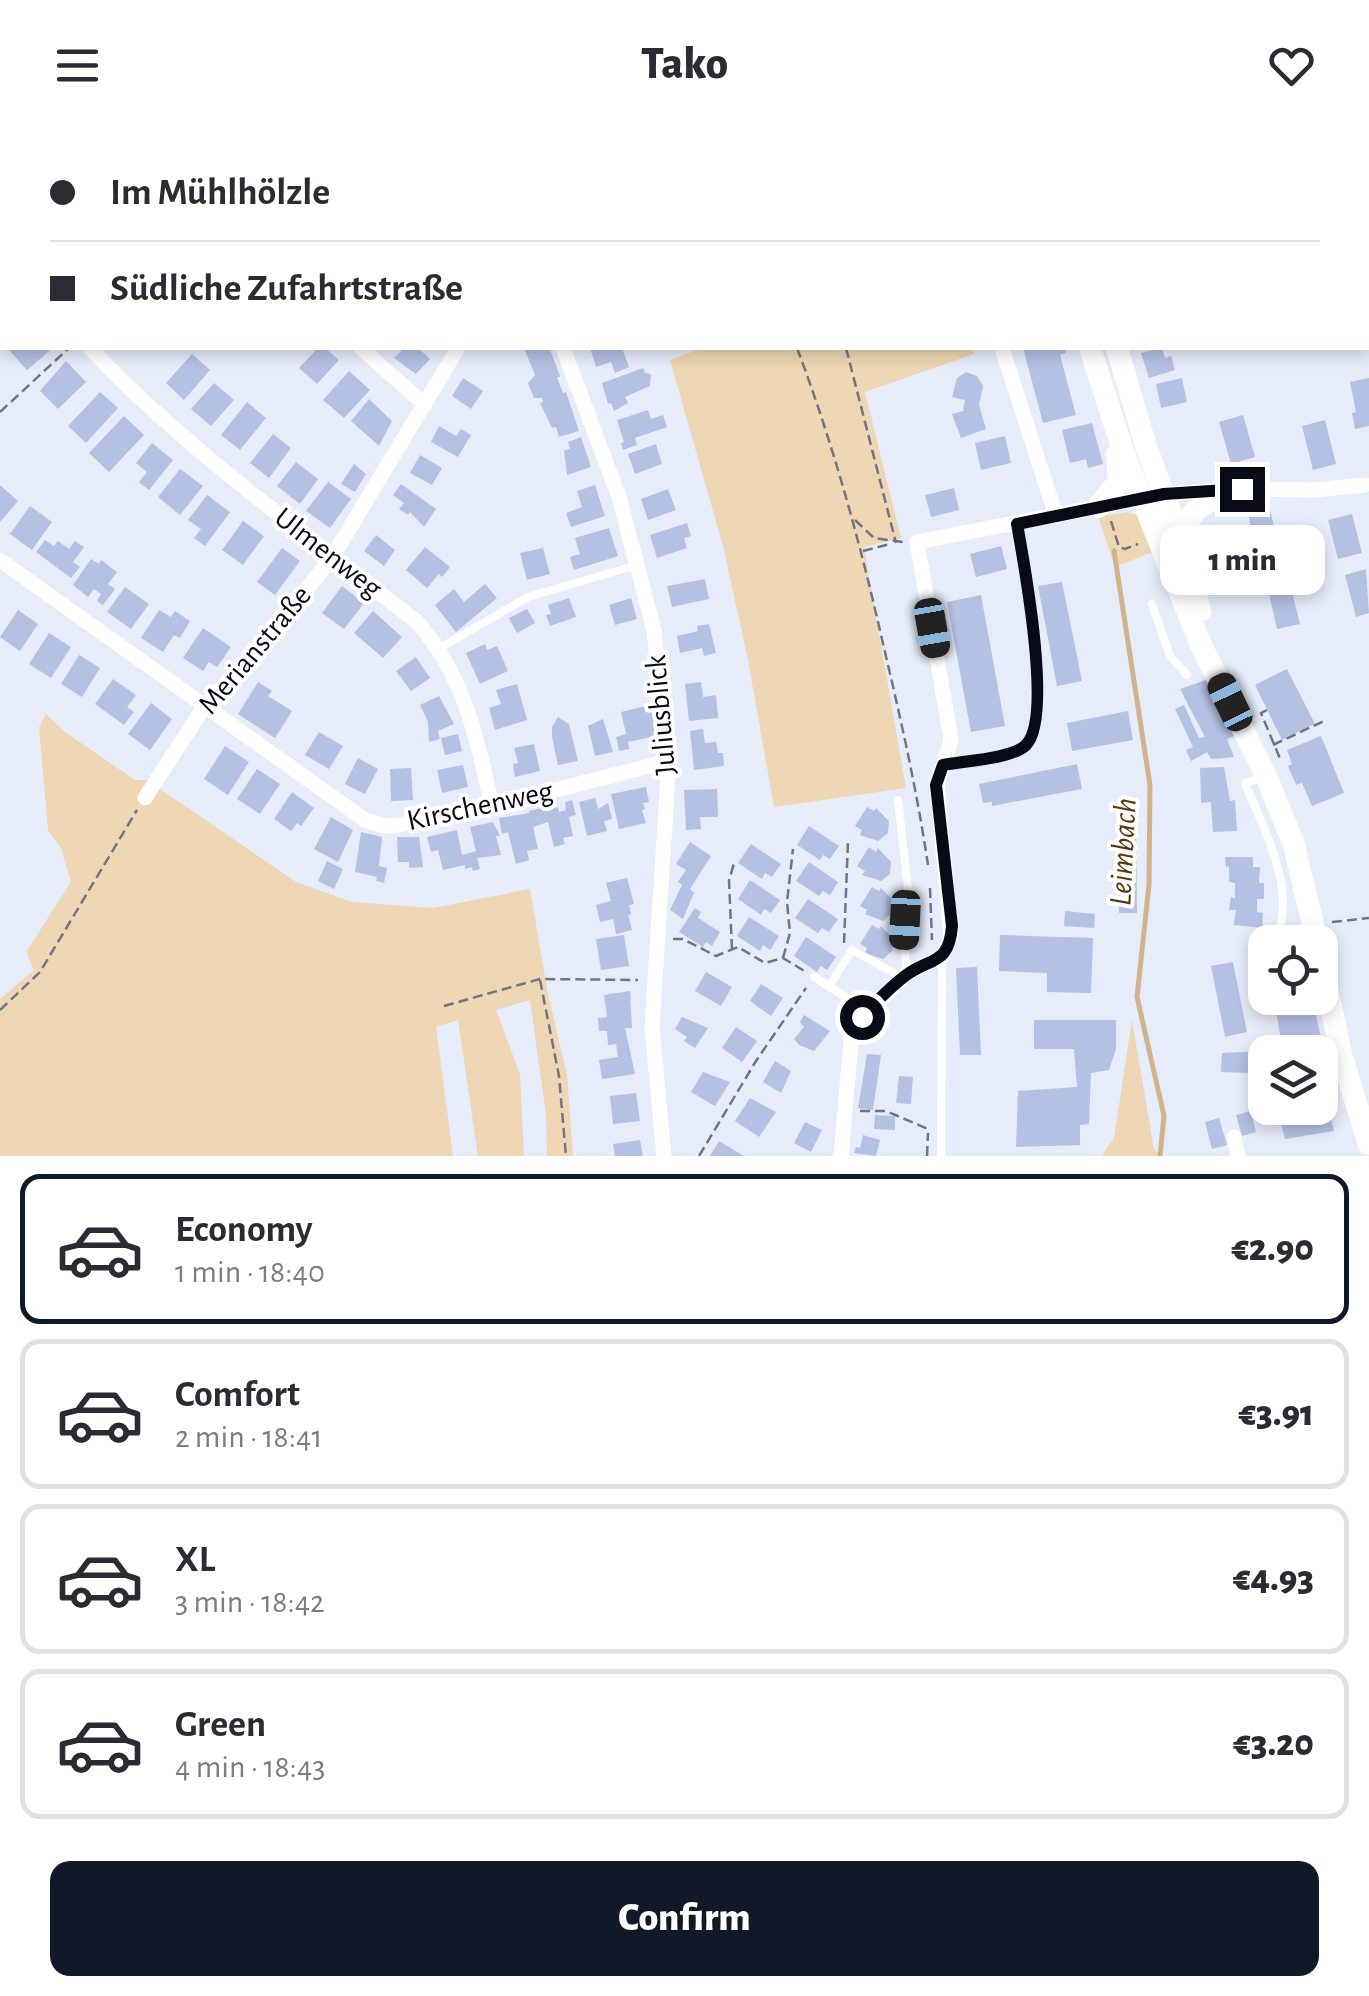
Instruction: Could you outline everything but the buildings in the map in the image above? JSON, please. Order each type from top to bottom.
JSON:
[{"type":"main road","points":[[1091,350],[1114,422],[1184,547]]},
{"type":"main road","points":[[1117,350],[1153,496],[1157,537],[1212,665],[1274,768],[1294,845],[1322,925]]},
{"type":"main road","points":[[1102,506],[1118,481],[1114,422]]},
{"type":"main road","points":[[1212,665],[1184,547],[1185,527],[1193,512],[1238,489]]},
{"type":"main road","points":[[1333,1015],[1369,1144]]},
{"type":"street","name":"Ulmenweg","points":[[92,350],[138,399],[215,466],[416,622],[440,648],[456,678],[476,733],[492,806]]},
{"type":"street","points":[[364,350],[425,405]]},
{"type":"street","name":"Merianstraße","points":[[145,798],[204,707],[261,647],[334,556],[457,350]]},
{"type":"street","name":"Juliusblick","points":[[564,350],[619,497],[654,630],[670,761],[652,1028],[664,1156]]},
{"type":"street","points":[[1003,350],[1056,516]]},
{"type":"street","points":[[840,1156],[852,1030],[905,976],[942,957],[952,926],[936,785],[952,740],[916,542],[1153,496],[1238,489],[1368,487]]},
{"type":"street","name":"Kirschenweg","points":[[0,560],[366,820],[384,826],[492,806],[670,761]]},
{"type":"street","points":[[1234,1137],[1238,1156]]},
{"type":"lane","points":[[943,765],[1018,750],[1028,744],[1033,730],[1036,701],[1032,612],[1017,524]]},
{"type":"lane","points":[[440,648],[528,597],[637,565]]},
{"type":"lane","points":[[1152,604],[1170,656],[1186,675]]},
{"type":"lane","points":[[1274,768],[1245,783],[1278,866],[1284,910],[1281,925]]},
{"type":"lane","points":[[829,987],[852,950],[905,976],[909,896],[898,800]]},
{"type":"lane","points":[[941,1156],[942,957]]},
{"type":"lane","points":[[814,978],[868,1011]]},
{"type":"path","points":[[0,412],[67,350]]},
{"type":"path","points":[[797,350],[854,521],[874,538],[896,543]]},
{"type":"path","points":[[847,350],[896,543]]},
{"type":"path","points":[[1102,506],[1119,547],[1157,537]]},
{"type":"path","points":[[862,551],[896,543]]},
{"type":"path","points":[[1267,710],[1261,713],[1265,749],[1274,768]]},
{"type":"path","points":[[1265,749],[1326,720]]},
{"type":"path","points":[[0,1010],[40,972],[145,798]]},
{"type":"path","points":[[844,944],[848,841]]},
{"type":"path","points":[[783,958],[790,933],[787,902],[793,849]]},
{"type":"path","points":[[732,950],[729,881],[734,863]]},
{"type":"path","points":[[1338,928],[1369,918]]},
{"type":"path","points":[[668,939],[683,940],[716,956],[738,947],[766,962],[783,958],[798,967]]},
{"type":"path","points":[[540,979],[559,1076],[566,1156]]},
{"type":"path","points":[[444,1006],[540,979],[654,980]]},
{"type":"path","points":[[699,1156],[756,1061],[807,987]]},
{"type":"path","points":[[858,1111],[886,1111],[928,1130]]},
{"type":"shaded area","points":[[697,350],[973,350],[974,354],[865,392],[901,538],[864,547],[906,788],[774,807],[723,546],[670,360]]},
{"type":"shaded area","points":[[1128,512],[1138,516],[1155,551],[1115,567],[1098,516]]},
{"type":"shaded area","points":[[46,714],[65,732],[135,780],[147,780],[296,882],[352,902],[433,908],[530,889],[567,1075],[573,1156],[547,1156],[546,1115],[530,1000],[496,1010],[520,1074],[524,1156],[478,1156],[458,1020],[436,1027],[453,1156],[0,1156],[0,999],[34,970],[26,952],[71,882],[61,848],[48,830],[39,727]]},
{"type":"shaded area","points":[[1132,1020],[1154,1149],[1160,1156],[1102,1156],[1114,1138]]},
{"type":"waterway","name":"Leimbach","points":[[1114,551],[1150,785],[1149,885],[1137,997],[1164,1116],[1160,1156]]},
{"type":"route","points":[[862,1017],[907,974],[942,957],[951,936],[936,785],[943,765],[1018,750],[1028,744],[1033,730],[1036,701],[1032,612],[1017,524],[1164,494],[1242,489]]}]
